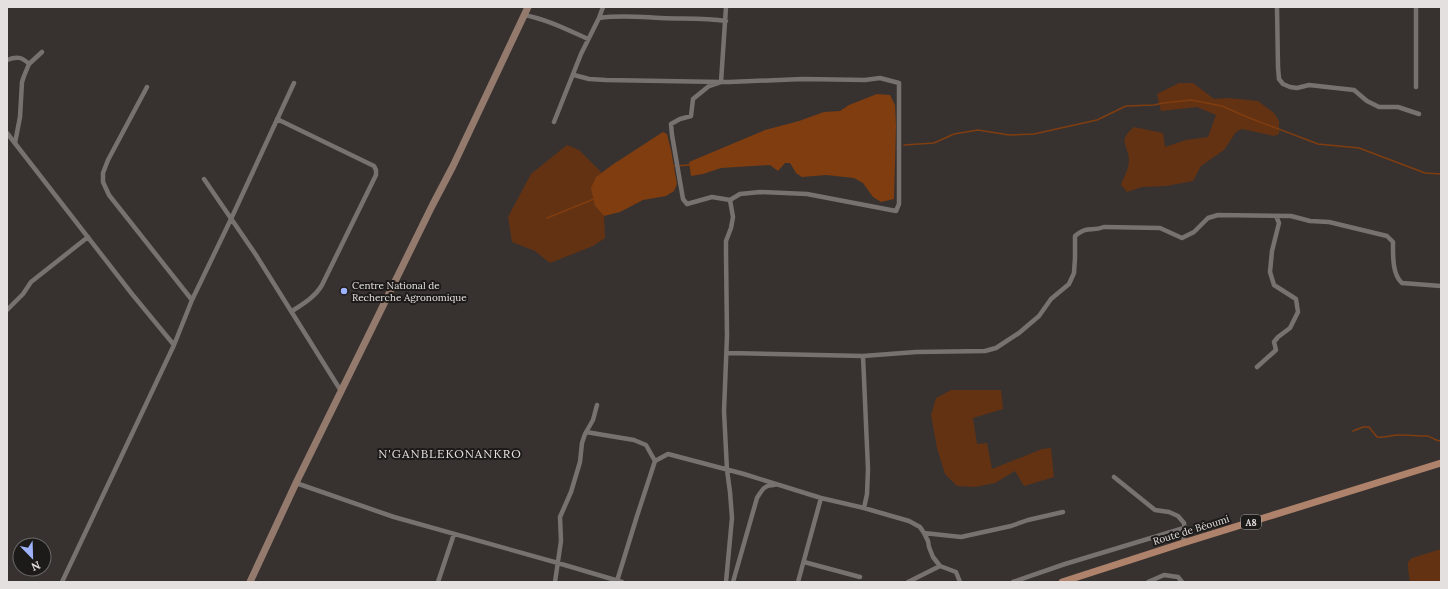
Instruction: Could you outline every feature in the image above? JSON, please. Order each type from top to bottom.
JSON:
[{"type":"main road","points":[[250,582],[296,483],[453,166],[528,7]]},
{"type":"main road","name":"Route de Béoumi","points":[[1062,582],[1441,463]]},
{"type":"street","points":[[554,122],[588,39],[603,7]]},
{"type":"street","points":[[721,82],[726,7]]},
{"type":"street","points":[[1277,7],[1278,67],[1279,79],[1283,84],[1290,88],[1309,85],[1354,90],[1367,101],[1379,107],[1398,107],[1419,114]]},
{"type":"street","points":[[1416,7],[1416,87]]},
{"type":"street","points":[[524,15],[533,17],[588,39]]},
{"type":"street","points":[[599,18],[633,16],[726,21]]},
{"type":"street","points":[[15,143],[20,117],[22,82],[29,64],[42,52]]},
{"type":"street","points":[[7,60],[17,57],[22,58],[29,64]]},
{"type":"street","points":[[574,76],[589,80],[721,82],[803,79],[865,80],[880,78],[899,83],[899,204],[896,211],[807,194],[760,192],[740,194],[730,200],[712,197],[687,204],[683,199],[671,124],[680,119],[691,116],[693,99],[709,86],[721,82]]},
{"type":"street","points":[[62,582],[174,345],[192,300],[294,83]]},
{"type":"street","points":[[147,87],[108,160],[103,173],[103,182],[109,195],[192,300]]},
{"type":"street","points":[[278,119],[374,166],[376,170],[376,175],[322,285],[319,290],[292,311]]},
{"type":"street","points":[[7,133],[174,345]]},
{"type":"street","points":[[204,179],[292,311],[341,391]]},
{"type":"street","points":[[726,582],[732,518],[727,470],[724,411],[727,353],[726,241],[733,217],[730,200]]},
{"type":"street","points":[[727,353],[863,356],[916,352],[985,351],[996,348],[1019,333],[1039,316],[1051,299],[1069,284],[1074,273],[1075,236],[1083,230],[1091,228],[1098,230],[1104,227],[1160,228],[1182,238],[1194,232],[1208,218],[1218,215],[1291,216],[1310,221],[1329,222],[1387,236],[1393,242],[1393,257],[1397,279],[1402,283],[1441,286]]},
{"type":"street","points":[[1257,367],[1276,350],[1274,342],[1290,328],[1298,312],[1296,299],[1274,285],[1270,272],[1272,251],[1280,223],[1276,216]]},
{"type":"street","points":[[7,310],[23,294],[31,282],[88,237]]},
{"type":"street","points":[[863,356],[868,469],[867,494],[864,508]]},
{"type":"street","points":[[555,582],[561,541],[560,517],[576,477],[580,462],[582,443],[593,420],[597,405]]},
{"type":"street","points":[[586,432],[634,440],[646,445],[656,461]]},
{"type":"street","points":[[296,483],[394,517],[620,581],[637,516],[656,461],[668,454],[777,484],[821,498],[910,521],[920,527],[928,541],[933,557],[940,566],[956,572],[960,582]]},
{"type":"street","points":[[1114,477],[1155,510],[1169,512],[1178,516],[1184,523],[1185,532],[1183,543]]},
{"type":"street","points":[[733,582],[762,488],[768,485],[777,484]]},
{"type":"street","points":[[798,582],[821,498]]},
{"type":"street","points":[[924,533],[961,537],[1011,526],[1028,520],[1063,512]]},
{"type":"street","points":[[1013,582],[1073,561],[1184,528]]},
{"type":"street","points":[[438,582],[454,534]]},
{"type":"street","points":[[804,562],[860,577]]},
{"type":"street","points":[[908,582],[940,566]]},
{"type":"street","points":[[1148,582],[1164,575],[1178,577],[1182,582]]},
{"type":"shaded area","points":[[1179,83],[1193,83],[1214,99],[1228,98],[1258,101],[1274,113],[1279,121],[1279,134],[1274,136],[1242,129],[1236,132],[1224,150],[1201,166],[1193,181],[1166,186],[1142,187],[1127,192],[1121,185],[1129,164],[1125,140],[1126,136],[1134,127],[1163,133],[1165,147],[1186,140],[1208,137],[1216,115],[1197,107],[1161,111],[1157,94]]},
{"type":"shaded area","points":[[877,94],[890,95],[895,105],[896,126],[894,199],[881,202],[873,197],[863,183],[854,178],[826,175],[802,177],[796,173],[790,163],[785,163],[778,171],[770,165],[721,168],[691,176],[689,162],[765,130],[799,121],[824,112],[840,111],[849,105]]},
{"type":"shaded area","points":[[663,132],[667,134],[671,150],[677,184],[674,191],[666,196],[643,200],[620,212],[604,216],[595,206],[591,188],[596,177]]},
{"type":"shaded area","points":[[567,145],[579,150],[602,173],[596,177],[595,206],[604,216],[605,238],[593,246],[550,263],[535,251],[512,242],[508,217],[531,174]]},
{"type":"shaded area","points":[[951,390],[1001,390],[1003,409],[973,418],[977,444],[987,443],[992,469],[1042,449],[1051,448],[1054,477],[1024,486],[1015,471],[995,483],[975,487],[957,486],[945,474],[937,448],[931,415],[936,398]]},
{"type":"shaded area","points":[[1441,549],[1441,582],[1410,582],[1408,562],[1412,558]]},
{"type":"waterway","points":[[904,145],[934,143],[954,134],[978,130],[1009,135],[1034,134],[1097,120],[1126,106],[1154,105],[1191,100],[1222,106],[1318,144],[1359,148],[1425,173],[1441,174]]},
{"type":"waterway","points":[[672,166],[690,165]]},
{"type":"waterway","points":[[547,218],[594,199]]},
{"type":"waterway","points":[[1353,431],[1363,427],[1369,427],[1377,437],[1399,435],[1427,436],[1441,441]]},
{"type":"place","name":"Centre National de Recherche Agronomique","points":[[344,291]]},
{"type":"district","name":"N'GANBLEKONANKRO","points":[[450,453]]}]
